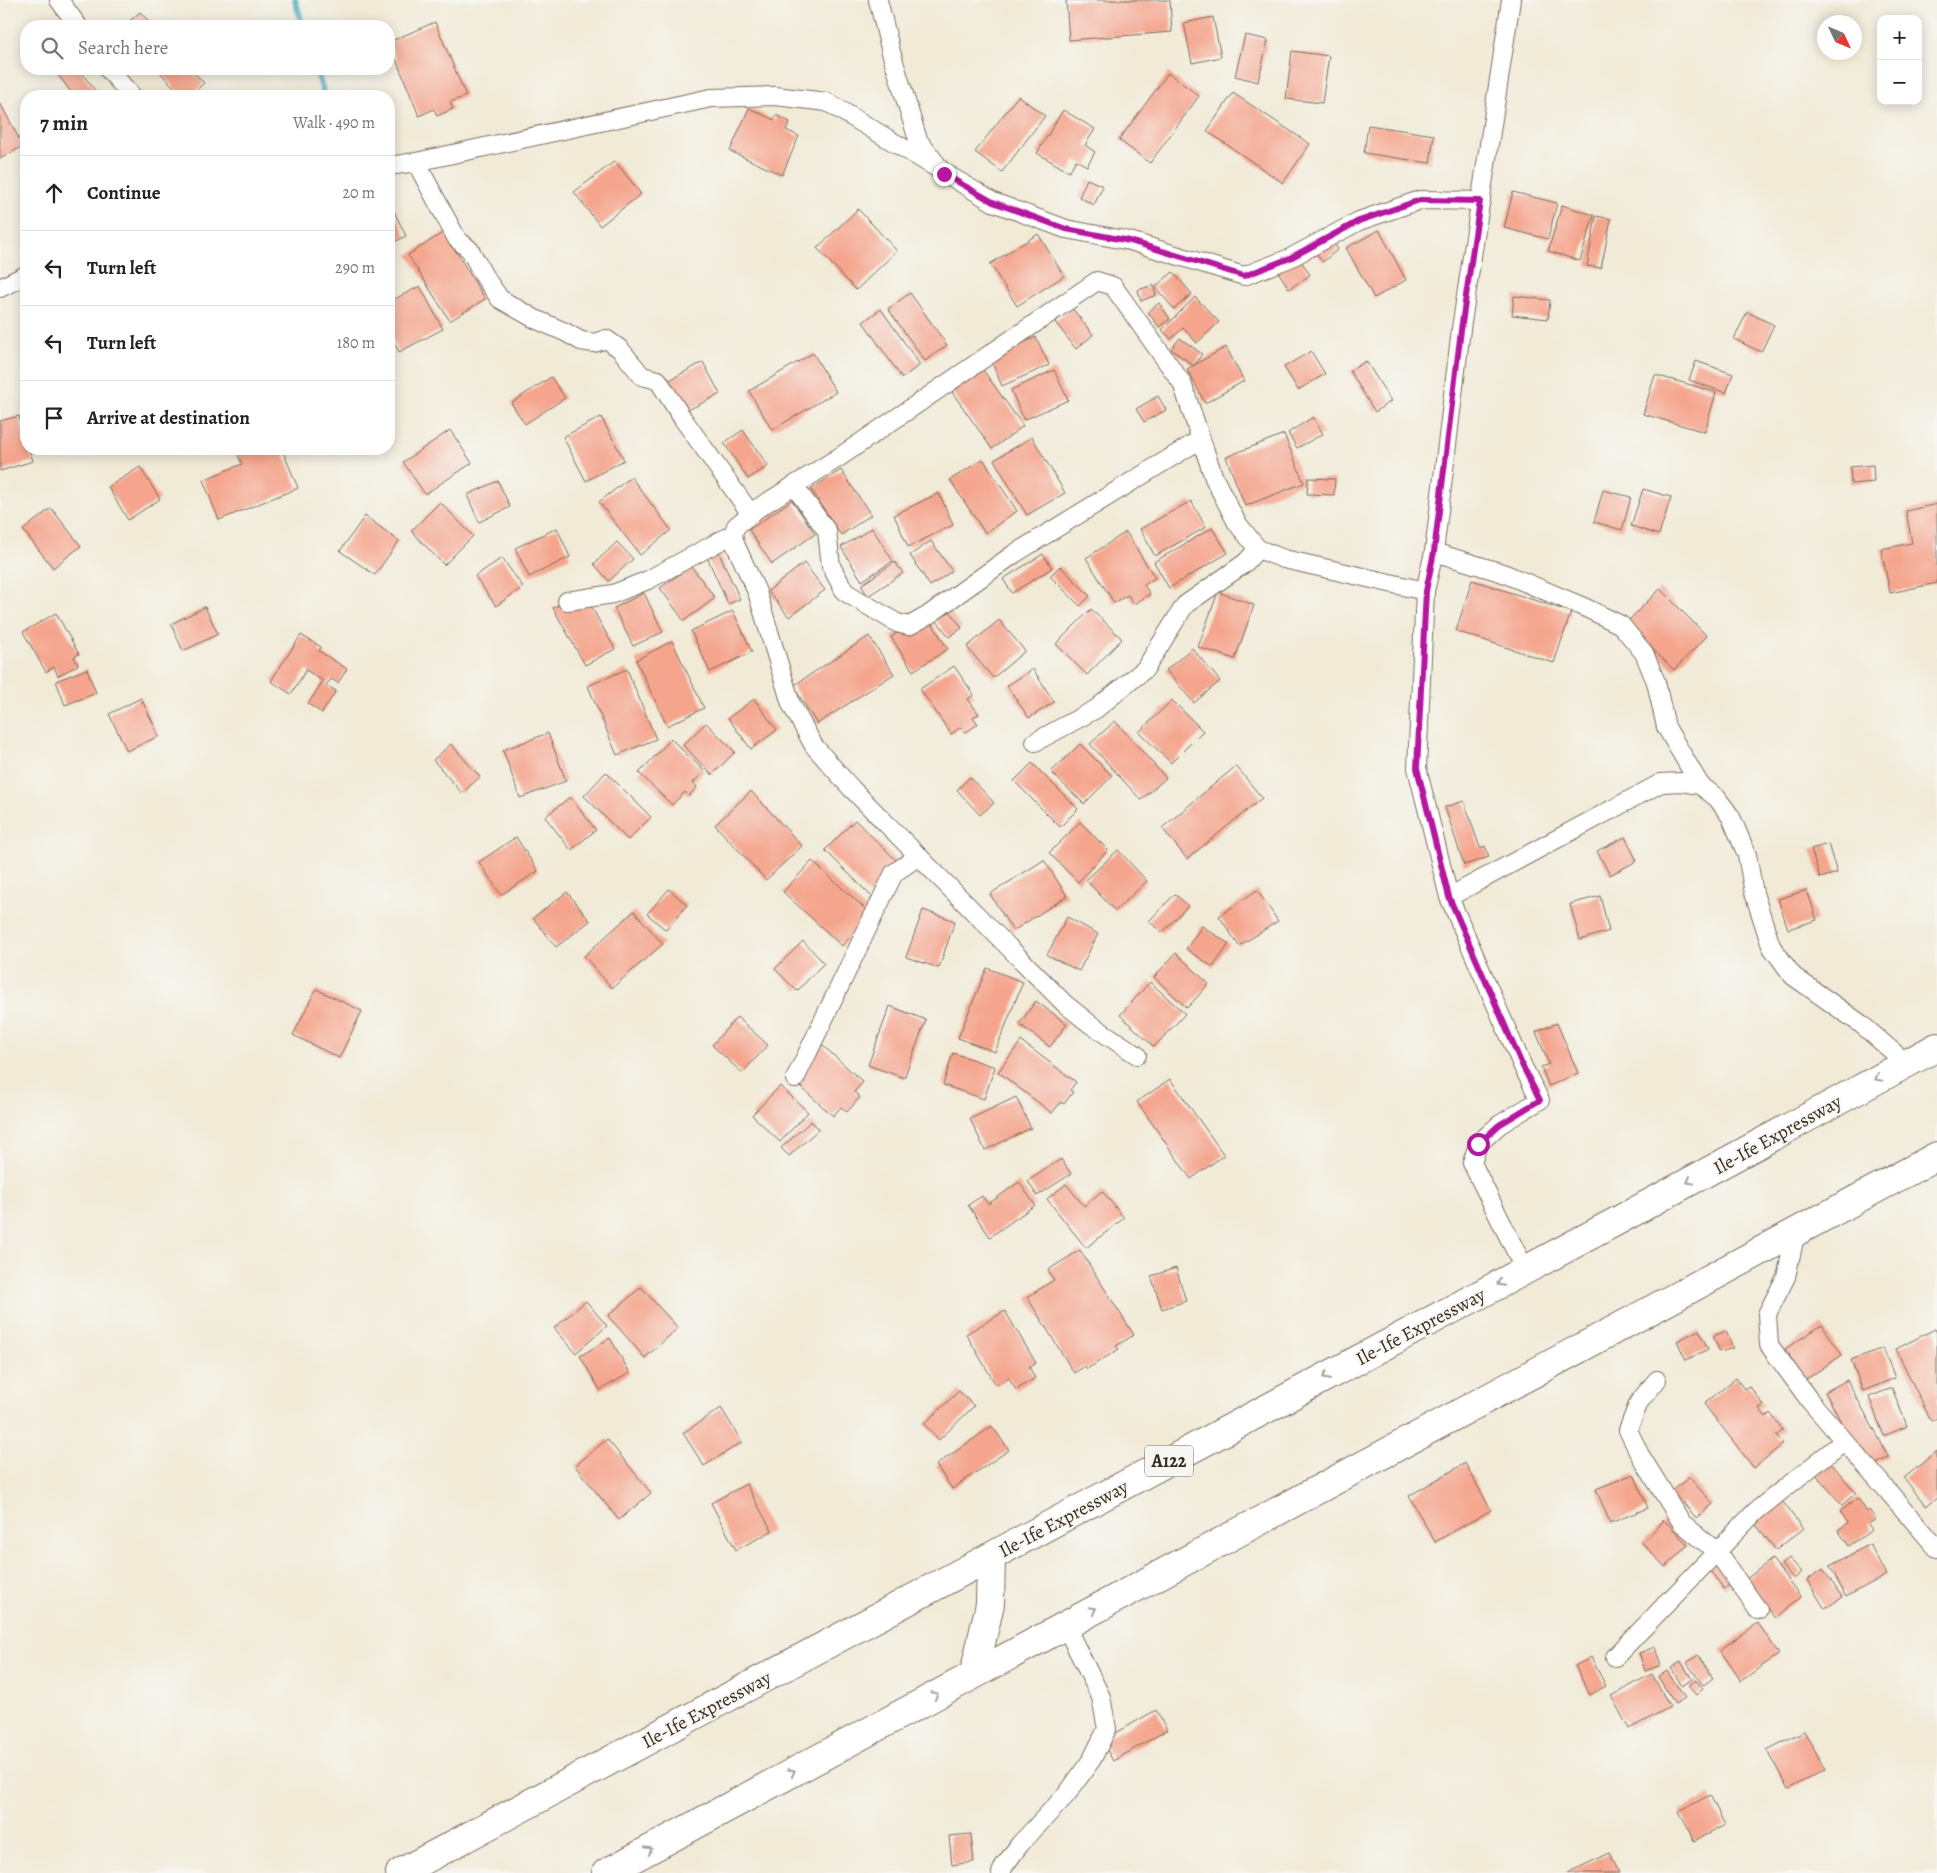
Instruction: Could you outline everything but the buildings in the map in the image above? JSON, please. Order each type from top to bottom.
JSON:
[{"type":"highway","name":"Ile-Ife Expressway","points":[[400,1873],[1937,1047]]},
{"type":"highway","points":[[606,1873],[1937,1156]]},
{"type":"highway","points":[[974,1674],[990,1604],[990,1556]]},
{"type":"street","points":[[59,0],[74,20]]},
{"type":"street","points":[[878,0],[891,52],[918,140],[944,174]]},
{"type":"street","points":[[1511,0],[1461,330],[1434,552],[1426,591],[1417,768],[1449,897],[1523,1067],[1540,1100],[1499,1125],[1478,1144],[1472,1163],[1525,1270]]},
{"type":"street","points":[[113,75],[127,90]]},
{"type":"street","points":[[395,165],[711,98],[774,96],[827,102],[993,202],[1066,229],[1130,241],[1244,276],[1290,258],[1359,221],[1420,200],[1480,201]]},
{"type":"street","points":[[416,162],[457,240],[470,250],[484,276],[500,299],[535,319],[566,332],[581,341],[594,343],[606,339],[620,349],[642,376],[658,380],[751,514]]},
{"type":"street","points":[[0,288],[20,278]]},
{"type":"street","points":[[1136,1055],[1064,1004],[851,788],[814,746],[791,704],[757,592],[735,544],[733,534],[736,526],[751,514],[866,440],[1097,281],[1113,286],[1182,383],[1214,478],[1237,523],[1258,549],[1284,558],[1426,591]]},
{"type":"street","points":[[794,486],[828,532],[831,566],[845,592],[897,622],[909,626],[927,616],[1014,554],[1201,439]]},
{"type":"street","points":[[567,601],[613,594],[648,580],[733,534]]},
{"type":"street","points":[[1035,742],[1096,709],[1145,669],[1185,605],[1245,563],[1258,549]]},
{"type":"street","points":[[1434,552],[1503,573],[1586,608],[1621,626],[1644,653],[1656,682],[1666,727],[1700,785],[1717,798],[1731,817],[1747,855],[1754,893],[1771,946],[1793,976],[1861,1024],[1906,1063]]},
{"type":"street","points":[[1449,897],[1660,783],[1681,782],[1700,785]]},
{"type":"street","points":[[794,1080],[894,873],[919,856]]},
{"type":"street","points":[[1796,1232],[1786,1277],[1767,1314],[1769,1345],[1810,1401],[1937,1548]]},
{"type":"street","points":[[1657,1380],[1639,1402],[1628,1430],[1640,1455],[1682,1523],[1717,1552],[1758,1610]]},
{"type":"street","points":[[1615,1657],[1756,1511],[1844,1441]]},
{"type":"street","points":[[1001,1873],[1020,1844],[1067,1794],[1092,1759],[1107,1729],[1100,1697],[1065,1625]]},
{"type":"waterway","points":[[295,0],[301,20]]},
{"type":"waterway","points":[[318,75],[323,90]]},
{"type":"route","points":[[944,174],[993,202],[1066,229],[1130,241],[1244,276],[1290,258],[1359,221],[1420,200],[1480,201],[1461,330],[1434,552],[1426,591],[1417,768],[1449,897],[1523,1067],[1540,1100],[1499,1125],[1478,1144]]}]
